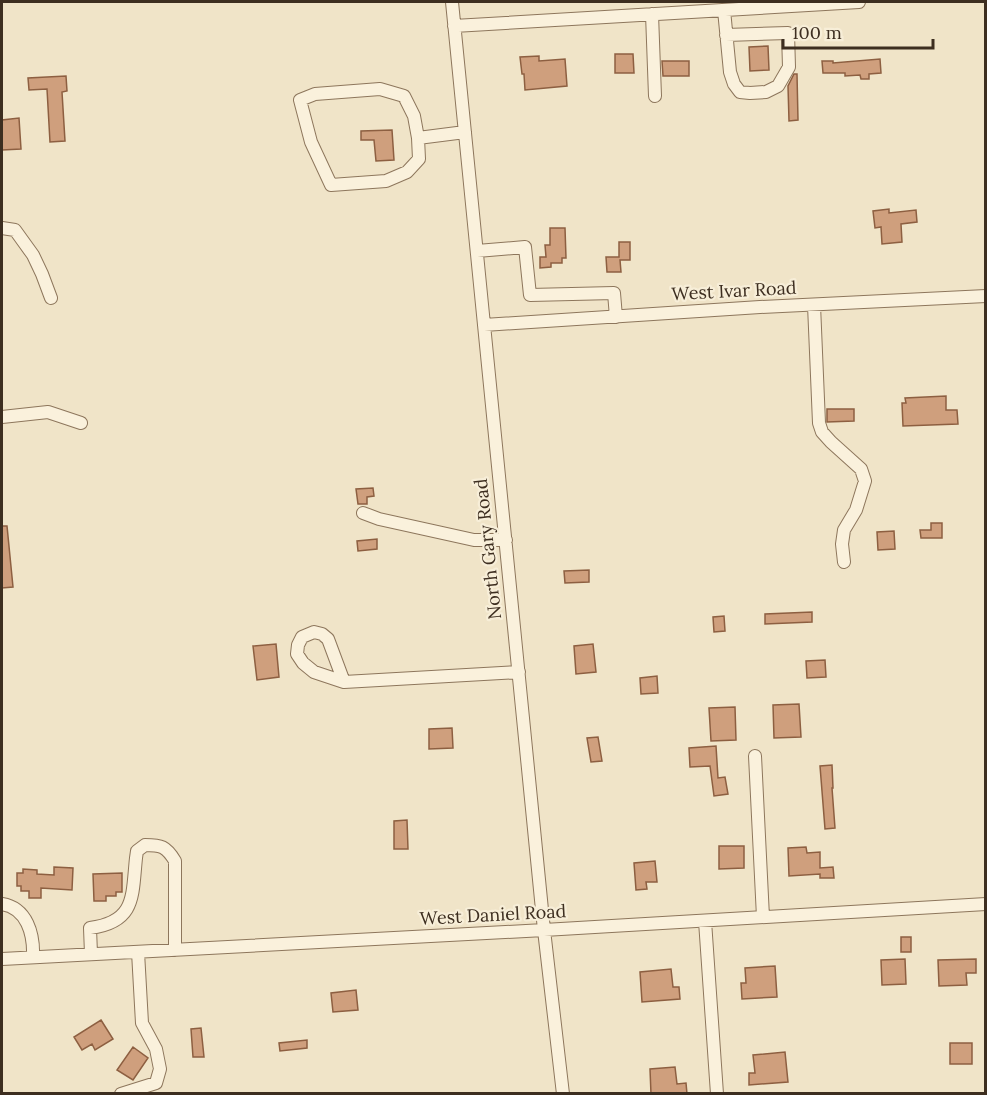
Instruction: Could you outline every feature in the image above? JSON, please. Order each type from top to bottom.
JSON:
[{"type":"street","name":"North Gary Road","points":[[452,2],[544,930],[563,1094]]},
{"type":"street","points":[[454,26],[859,2]]},
{"type":"street","points":[[724,10],[726,35],[730,72],[734,84],[740,92],[750,93],[766,92],[778,86],[789,67],[788,33],[726,35]]},
{"type":"street","points":[[652,14],[655,96]]},
{"type":"street","points":[[380,89],[404,96],[414,116],[417,138],[419,159],[407,172],[386,181],[331,186],[311,142],[300,100],[315,94],[380,89]]},
{"type":"street","points":[[417,138],[465,132]]},
{"type":"street","points":[[2,228],[15,230],[33,255],[51,298]]},
{"type":"street","points":[[477,251],[525,247],[530,295],[614,293],[616,316]]},
{"type":"street","name":"West Ivar Road","points":[[484,325],[814,304],[986,296]]},
{"type":"street","points":[[814,304],[819,423],[822,432],[861,470],[865,482],[856,510],[844,530],[842,544],[844,562]]},
{"type":"street","points":[[2,417],[48,412],[81,423]]},
{"type":"street","points":[[363,513],[379,519],[474,540],[506,540]]},
{"type":"street","points":[[344,682],[328,639],[314,632],[302,637],[297,645],[297,654],[303,663],[314,672],[344,682],[519,672]]},
{"type":"street","points":[[755,756],[763,917]]},
{"type":"street","points":[[91,954],[90,928],[106,926],[117,920],[130,905],[137,851],[145,845],[162,846],[168,850],[175,861],[175,950]]},
{"type":"street","points":[[2,904],[10,905],[22,915],[31,930],[33,957]]},
{"type":"street","name":"West Daniel Road","points":[[2,959],[986,904]]},
{"type":"street","points":[[705,921],[717,1094]]},
{"type":"street","points":[[121,1094],[156,1083],[160,1069],[156,1049],[141,1023],[138,952]]},
{"type":"building","points":[[768,46],[769,70],[750,71],[749,47]]},
{"type":"building","points":[[615,54],[633,54],[634,73],[615,73]]},
{"type":"building","points":[[539,56],[539,61],[565,59],[567,86],[525,90],[520,57]]},
{"type":"building","points":[[880,59],[881,73],[869,74],[869,79],[861,79],[860,75],[845,76],[845,73],[823,73],[822,61],[833,61],[833,63]]},
{"type":"building","points":[[662,61],[689,61],[689,76],[663,76]]},
{"type":"building","points":[[794,74],[797,74],[798,120],[789,121],[788,86]]},
{"type":"building","points":[[66,76],[67,91],[62,92],[65,141],[50,142],[47,89],[29,90],[28,78]]},
{"type":"building","points":[[19,118],[21,149],[2,150],[2,120]]},
{"type":"building","points":[[392,130],[394,160],[376,161],[374,140],[361,140],[361,131]]},
{"type":"building","points":[[889,209],[889,213],[916,210],[917,222],[901,224],[902,242],[882,244],[881,227],[875,228],[873,211]]},
{"type":"building","points":[[550,228],[565,228],[566,258],[562,258],[562,263],[551,263],[551,267],[540,268],[540,257],[546,257],[545,245],[550,245]]},
{"type":"building","points":[[619,242],[630,242],[630,260],[620,260],[621,272],[607,272],[606,257],[619,257]]},
{"type":"building","points":[[946,396],[946,410],[957,410],[958,424],[903,426],[902,403],[906,403],[905,398]]},
{"type":"building","points":[[827,409],[854,409],[854,421],[827,422]]},
{"type":"building","points":[[373,488],[374,496],[367,497],[367,504],[358,504],[356,489]]},
{"type":"building","points":[[931,523],[942,523],[942,538],[921,538],[920,530],[931,530]]},
{"type":"building","points":[[2,526],[7,526],[13,587],[2,588]]},
{"type":"building","points":[[894,531],[895,549],[878,550],[877,532]]},
{"type":"building","points":[[377,539],[377,549],[358,551],[357,541]]},
{"type":"building","points":[[589,570],[589,582],[565,583],[564,571]]},
{"type":"building","points":[[812,612],[812,622],[765,624],[765,614]]},
{"type":"building","points":[[724,616],[725,631],[714,632],[713,617]]},
{"type":"building","points":[[276,644],[279,677],[257,680],[253,646]]},
{"type":"building","points":[[593,644],[596,672],[576,674],[574,646]]},
{"type":"building","points":[[825,660],[826,677],[807,678],[806,661]]},
{"type":"building","points":[[657,676],[658,693],[641,694],[640,678]]},
{"type":"building","points":[[799,704],[801,737],[774,738],[773,705]]},
{"type":"building","points":[[735,707],[736,740],[711,741],[709,708]]},
{"type":"building","points":[[452,728],[453,748],[429,749],[429,729]]},
{"type":"building","points":[[598,737],[602,761],[591,762],[587,738]]},
{"type":"building","points":[[716,746],[718,778],[725,777],[728,794],[714,796],[710,766],[690,767],[689,748]]},
{"type":"building","points":[[832,765],[835,828],[825,829],[820,766]]},
{"type":"building","points":[[407,820],[408,849],[394,849],[394,821]]},
{"type":"building","points":[[719,846],[744,846],[744,868],[719,869]]},
{"type":"building","points":[[806,847],[807,853],[820,852],[820,868],[833,867],[834,878],[820,878],[820,874],[789,876],[788,848]]},
{"type":"building","points":[[655,861],[657,882],[646,882],[647,889],[636,890],[634,863]]},
{"type":"building","points":[[54,867],[73,868],[72,890],[41,888],[41,898],[29,898],[29,891],[21,891],[21,886],[17,886],[17,873],[23,873],[23,869],[37,870],[37,874],[54,875]]},
{"type":"building","points":[[122,873],[122,892],[116,892],[116,896],[106,896],[106,901],[94,901],[93,874]]},
{"type":"building","points":[[901,937],[911,937],[911,952],[901,952]]},
{"type":"building","points":[[905,959],[906,984],[882,985],[881,960]]},
{"type":"building","points":[[976,959],[976,973],[966,973],[967,985],[939,986],[938,960]]},
{"type":"building","points":[[775,966],[777,997],[742,999],[741,983],[746,983],[745,968]]},
{"type":"building","points":[[671,969],[673,987],[679,987],[680,999],[642,1002],[640,972]]},
{"type":"building","points":[[356,990],[358,1010],[333,1012],[331,993]]},
{"type":"building","points":[[101,1020],[113,1039],[95,1050],[92,1044],[82,1050],[74,1037]]},
{"type":"building","points":[[201,1028],[204,1057],[193,1057],[191,1029]]},
{"type":"building","points":[[307,1040],[307,1048],[280,1051],[279,1043]]},
{"type":"building","points":[[950,1043],[972,1043],[972,1064],[950,1064]]},
{"type":"building","points":[[133,1047],[148,1058],[133,1080],[117,1070]]},
{"type":"building","points":[[785,1052],[788,1082],[749,1085],[749,1073],[755,1073],[753,1055]]},
{"type":"building","points":[[675,1067],[677,1084],[686,1083],[687,1094],[651,1094],[650,1069]]}]
